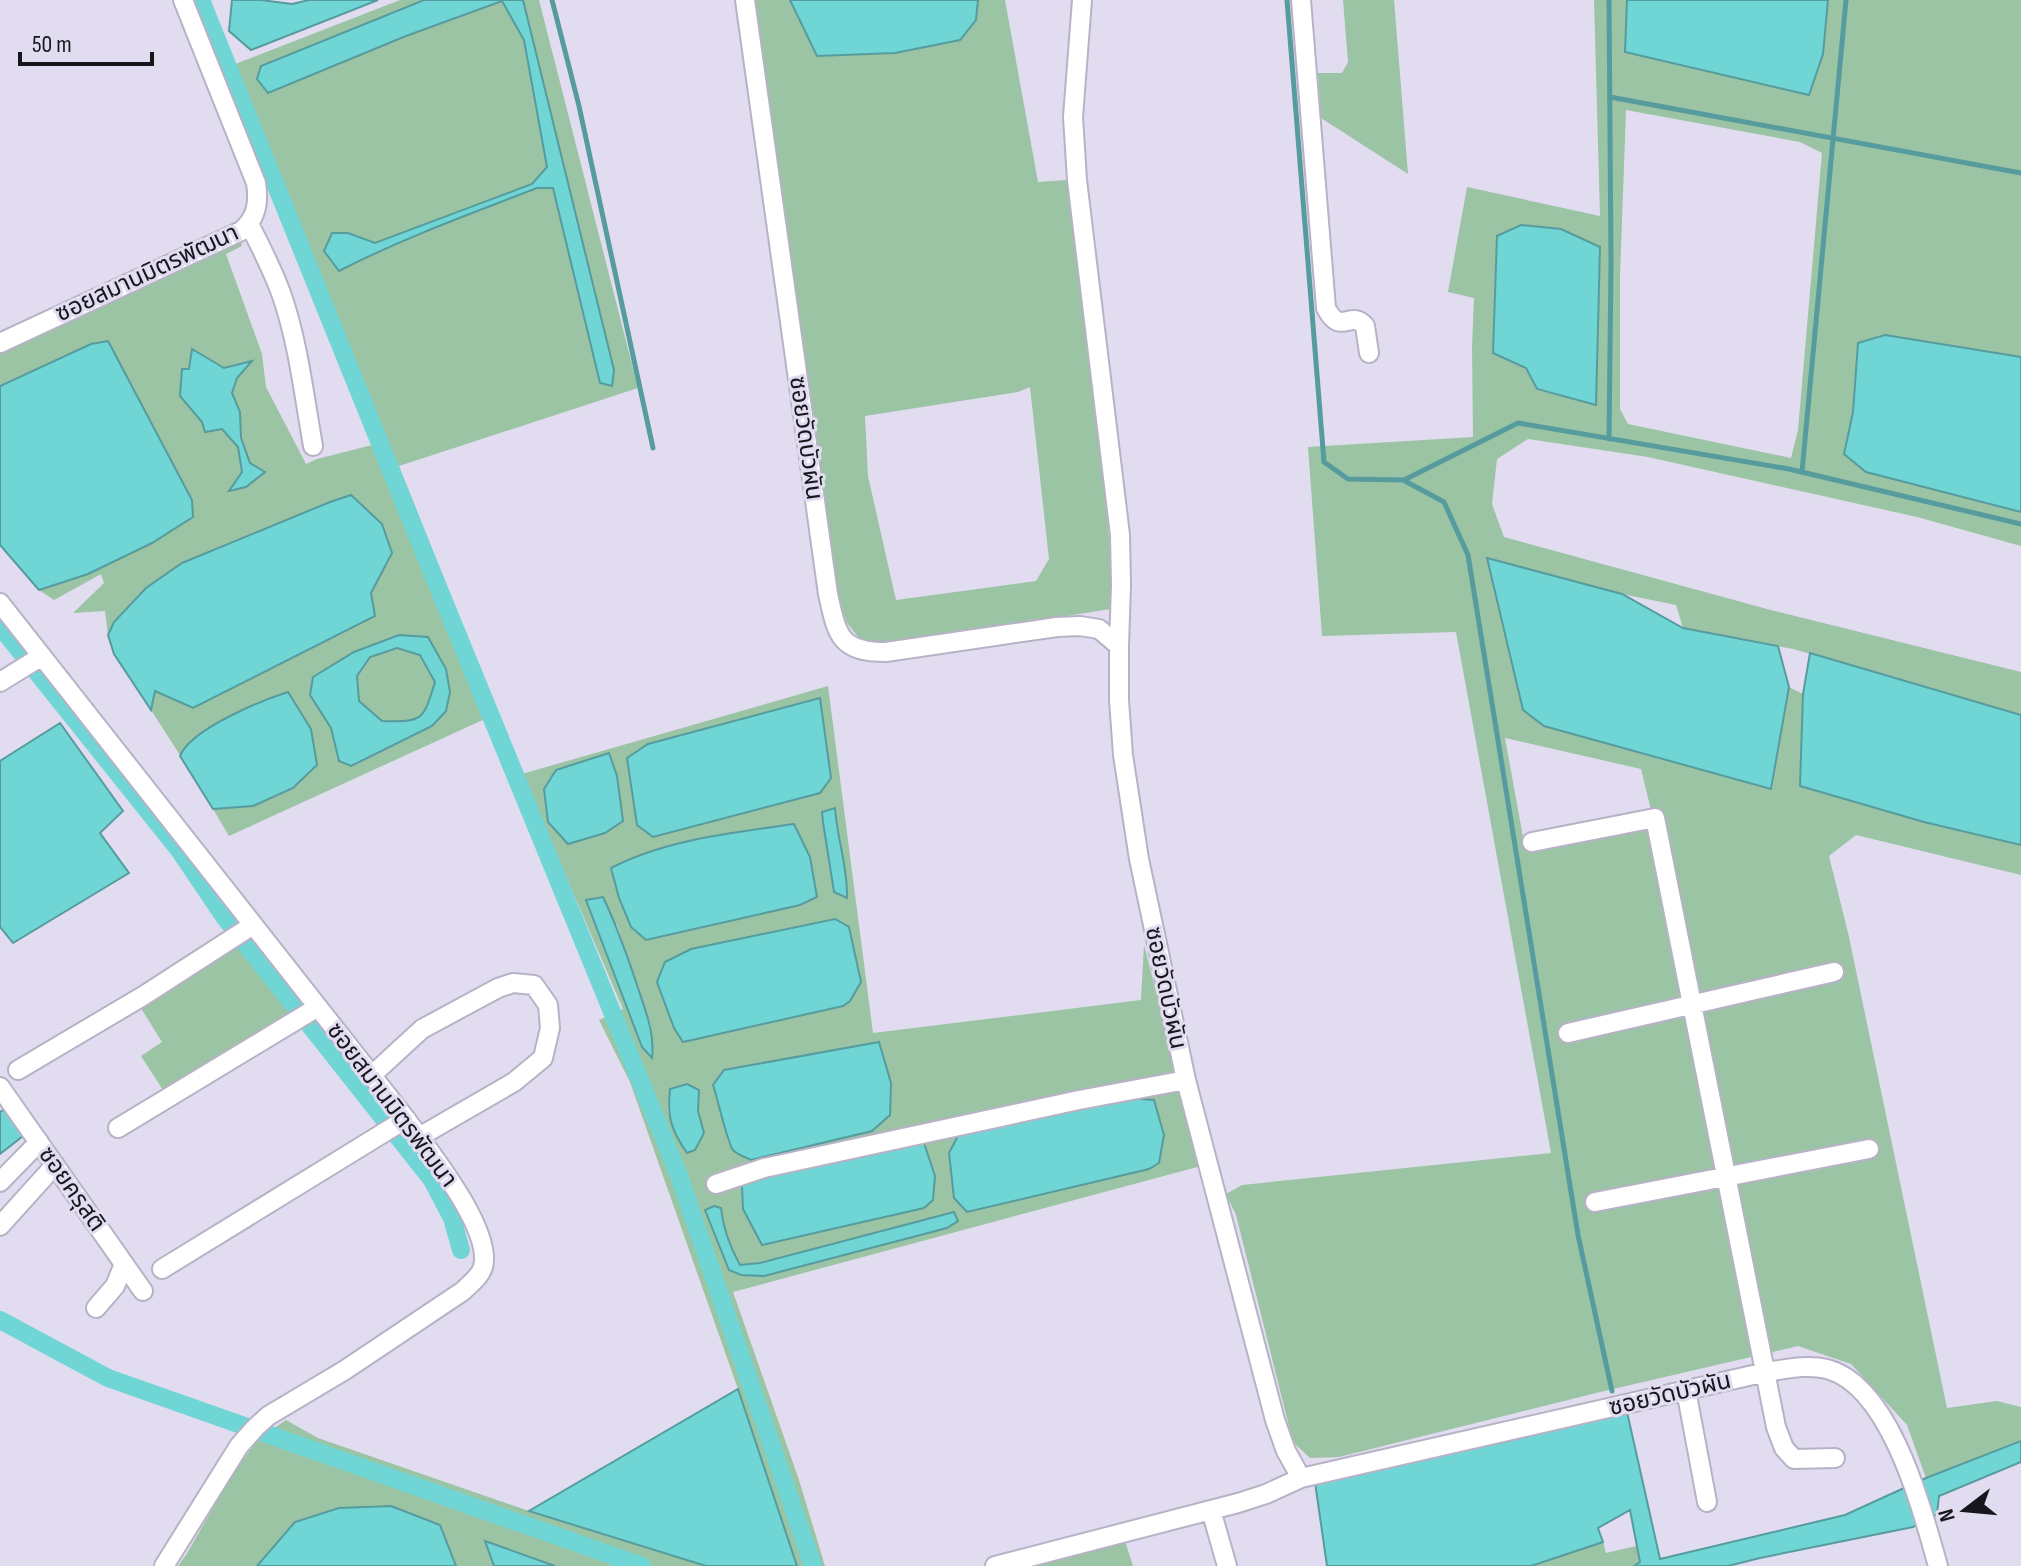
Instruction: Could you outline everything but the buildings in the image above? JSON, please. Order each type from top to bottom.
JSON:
[{"type":"street","name":"ซอยสมานมิตรพัฒนา","points":[[0,343],[241,231],[255,213],[259,198],[256,183],[183,0]]},
{"type":"street","name":"ซอยวัดบัวผัน","points":[[745,0],[834,622],[841,637],[852,647],[867,652],[1080,626],[1099,629],[1119,646],[1123,755],[1134,829],[1186,1080],[1275,1420],[1286,1451],[1301,1478],[1766,1372],[1807,1366],[1829,1369],[1851,1381],[1867,1397],[1897,1444],[1906,1462],[1938,1566]]},
{"type":"street","points":[[1082,0],[1073,117],[1077,180],[1120,535],[1119,646]]},
{"type":"street","points":[[1301,0],[1326,308],[1337,322],[1363,322],[1369,353]]},
{"type":"street","points":[[249,224],[267,256],[282,295],[301,375],[313,446]]},
{"type":"street","name":"ซอยสมานมิตรพัฒนา","points":[[0,603],[406,1119],[469,1211],[481,1240],[484,1257],[483,1269],[463,1291],[345,1370],[268,1416],[255,1428],[239,1446],[164,1566]]},
{"type":"street","points":[[0,682],[42,656]]},
{"type":"street","points":[[1532,842],[1655,818],[1776,1427],[1784,1448],[1794,1459],[1835,1458]]},
{"type":"street","points":[[18,1070],[143,996],[253,925]]},
{"type":"street","points":[[1568,1033],[1834,972]]},
{"type":"street","points":[[372,1075],[422,1029],[498,988],[513,983],[534,985],[548,1005],[550,1028],[543,1058],[514,1082],[419,1137]]},
{"type":"street","points":[[118,1128],[318,1007]]},
{"type":"street","points":[[716,1184],[764,1168],[1186,1080]]},
{"type":"street","name":"ซอยครุสติ","points":[[0,1087],[143,1291]]},
{"type":"street","points":[[162,1269],[406,1119]]},
{"type":"street","points":[[0,1182],[39,1142]]},
{"type":"street","points":[[1595,1202],[1869,1149]]},
{"type":"street","points":[[0,1226],[55,1165]]},
{"type":"street","points":[[96,1308],[115,1286],[124,1264]]},
{"type":"street","points":[[1686,1390],[1707,1502]]},
{"type":"street","points":[[995,1566],[1211,1510],[1266,1494],[1301,1478]]},
{"type":"street","points":[[1211,1510],[1227,1566]]},
{"type":"shaded area","points":[[232,0],[292,4],[309,0],[378,0],[251,50],[229,31]]},
{"type":"shaded area","points":[[400,0],[424,0],[261,66],[406,36],[502,1],[524,40],[547,167],[532,184],[375,243],[348,233],[339,270],[412,237],[537,188],[553,188],[600,383],[611,385],[614,370],[523,0],[539,0],[638,388],[399,466],[498,713],[229,836],[213,809],[225,809],[259,702],[203,731],[185,746],[180,755],[151,710],[155,690],[371,594],[392,553],[351,496],[330,502],[182,563],[146,588],[114,621],[108,635],[105,611],[73,613],[104,583],[101,574],[54,600],[39,590],[88,573],[152,543],[0,386],[0,353],[240,238],[242,246],[226,254],[262,354],[266,387],[306,464],[388,441],[230,66]],"holes":[[[192,350],[224,368],[251,362],[237,378],[232,393],[240,412],[241,438],[250,463],[246,487],[230,490],[242,472],[238,447],[222,429],[202,422],[181,397],[182,369],[189,369]],[[428,637],[446,711],[339,761],[331,728],[354,652]]]},
{"type":"shaded area","points":[[424,0],[523,0],[614,370],[612,386],[600,383],[553,188],[537,188],[462,217],[339,271],[324,251],[332,233],[348,233],[375,243],[532,184],[547,167],[524,40],[502,1],[406,36],[268,93],[257,79],[261,66]]},
{"type":"shaded area","points":[[752,0],[790,0],[817,56],[976,20],[978,0],[1005,0],[1038,182],[1067,180],[1105,489],[1111,562],[1110,609],[900,643],[864,644],[847,623],[836,591]],"holes":[[[1030,387],[1049,559],[1036,581],[896,600],[868,476],[865,416],[1018,392]]]},
{"type":"shaded area","points":[[790,0],[978,0],[976,20],[960,40],[895,53],[817,56]]},
{"type":"shaded area","points":[[1343,0],[1394,0],[1408,174],[1321,118],[1318,73],[1342,73],[1348,62]]},
{"type":"shaded area","points":[[1594,0],[1627,0],[1626,53],[1823,54],[1828,0],[2021,0],[2021,357],[1885,335],[1853,412],[1844,454],[1866,472],[2021,512],[2021,546],[1917,517],[1648,457],[1528,439],[1497,459],[1492,504],[1504,537],[1767,609],[2021,672],[2021,715],[1793,649],[1683,628],[1676,605],[1487,558],[1772,789],[1789,687],[1803,694],[1800,786],[1924,822],[2021,845],[2021,875],[1856,835],[1829,856],[1849,937],[1947,1408],[1997,1401],[2021,1407],[2021,1441],[1926,1478],[1907,1425],[1851,1364],[1798,1346],[1339,1457],[1310,1458],[1293,1442],[1236,1215],[1226,1194],[1242,1185],[1551,1153],[1456,632],[1322,636],[1308,447],[1473,437],[1474,298],[1448,292],[1467,187],[1600,216]],"holes":[[[1626,110],[1800,142],[1822,153],[1798,430],[1791,458],[1628,424],[1620,409],[1620,276]],[[1526,368],[1596,405],[1537,390]],[[1505,738],[1641,769],[1651,810],[1523,837]]]},
{"type":"shaded area","points":[[1627,0],[1828,0],[1823,54],[1809,95],[1625,52]]},
{"type":"shaded area","points":[[1521,225],[1561,229],[1600,247],[1596,405],[1537,389],[1526,368],[1493,353],[1497,236]]},
{"type":"shaded area","points":[[1885,335],[2021,357],[2021,512],[1866,472],[1844,454],[1853,412],[1858,343]]},
{"type":"shaded area","points":[[108,341],[192,500],[193,517],[152,543],[88,574],[39,590],[0,545],[0,386],[91,344]]},
{"type":"shaded area","points":[[192,349],[224,368],[252,361],[237,378],[232,393],[240,412],[241,438],[250,463],[265,472],[246,487],[229,491],[242,472],[238,447],[222,429],[205,432],[202,422],[180,396],[182,369],[189,369]]},
{"type":"shaded area","points":[[351,495],[382,524],[392,553],[371,593],[375,616],[193,708],[155,691],[151,710],[114,654],[108,635],[114,622],[146,588],[182,563]]},
{"type":"shaded area","points":[[1487,558],[1622,594],[1683,628],[1778,646],[1789,687],[1771,789],[1544,726],[1523,710]]},
{"type":"shaded area","points":[[399,635],[428,637],[446,669],[450,692],[446,711],[432,726],[351,766],[339,761],[331,728],[310,695],[313,677],[354,652]],"holes":[[[397,648],[420,655],[435,682],[424,712],[419,716],[406,721],[382,721],[359,701],[357,676],[370,657]]]},
{"type":"shaded area","points":[[397,648],[420,655],[436,682],[420,717],[406,721],[382,721],[359,701],[357,676],[370,656]]},
{"type":"shaded area","points":[[1810,653],[2021,715],[2021,845],[1924,822],[1800,786],[1803,694]]},
{"type":"shaded area","points":[[828,686],[873,1033],[1141,1000],[1144,945],[1201,1166],[733,1292],[799,1480],[825,1566],[797,1566],[630,1082],[599,1020],[623,1009],[522,774]],"holes":[[[831,778],[820,793],[654,836]],[[835,809],[834,892],[822,813]],[[586,900],[617,925],[651,1026],[652,1057],[642,1047]],[[879,1042],[872,1131],[829,1140],[728,1143],[714,1085],[724,1070]],[[670,1089],[699,1090],[698,1111],[676,1137],[668,1111]],[[713,1206],[721,1208],[723,1223],[740,1265],[760,1263],[955,1212],[947,1228],[764,1275],[741,1275]]]},
{"type":"shaded area","points":[[288,692],[311,729],[317,765],[293,788],[253,806],[213,809],[180,756],[187,746],[212,726],[244,709]]},
{"type":"shaded area","points":[[820,698],[831,778],[820,793],[653,837],[637,825],[627,758],[648,744]]},
{"type":"shaded area","points":[[60,723],[123,811],[100,833],[129,873],[13,943],[0,927],[0,761]]},
{"type":"shaded area","points":[[609,753],[617,776],[623,821],[605,833],[568,844],[548,822],[544,789],[556,770]]},
{"type":"shaded area","points":[[835,808],[847,898],[834,892],[823,822],[822,812]]},
{"type":"shaded area","points":[[794,824],[810,857],[817,897],[800,905],[646,940],[631,927],[611,868],[677,844]]},
{"type":"shaded area","points":[[603,897],[646,1012],[651,1030],[652,1058],[642,1047],[586,900]]},
{"type":"shaded area","points":[[835,919],[849,927],[861,982],[850,1001],[843,1006],[683,1042],[674,1028],[657,982],[665,962],[691,949]]},
{"type":"shaded area","points":[[251,935],[302,1002],[298,1011],[163,1090],[141,1056],[162,1042],[139,1005]]},
{"type":"shaded area","points":[[879,1042],[891,1083],[890,1115],[872,1131],[751,1160],[733,1150],[713,1085],[724,1070]]},
{"type":"shaded area","points":[[687,1084],[699,1090],[698,1111],[704,1133],[695,1150],[687,1153],[674,1130],[669,1108],[670,1089]]},
{"type":"shaded area","points":[[1128,1098],[1154,1100],[1164,1135],[1159,1163],[1149,1169],[967,1212],[954,1198],[949,1153],[959,1134]]},
{"type":"shaded area","points":[[5,1109],[23,1136],[0,1154],[0,1112]]},
{"type":"shaded area","points":[[924,1143],[935,1176],[933,1200],[924,1208],[762,1245],[743,1209],[742,1186],[756,1176]]},
{"type":"shaded area","points":[[714,1206],[721,1208],[723,1223],[740,1265],[760,1263],[954,1212],[958,1221],[947,1228],[764,1276],[741,1275],[729,1270],[705,1210]]},
{"type":"shaded area","points":[[738,1389],[797,1566],[706,1566],[529,1511]]},
{"type":"shaded area","points":[[1627,1412],[1660,1559],[1845,1515],[1926,1478],[2021,1441],[2021,1462],[1939,1496],[1937,1514],[1913,1527],[1728,1566],[1634,1566],[1640,1562],[1630,1510],[1598,1528],[1603,1542],[1531,1566],[1327,1566],[1315,1482]]},
{"type":"shaded area","points":[[286,1420],[318,1438],[529,1511],[706,1566],[555,1566],[486,1542],[494,1566],[456,1566],[440,1526],[391,1506],[339,1508],[296,1522],[257,1566],[178,1566],[236,1468],[260,1438]]},
{"type":"shaded area","points":[[391,1506],[440,1525],[456,1566],[257,1566],[295,1522],[339,1508]]},
{"type":"shaded area","points":[[485,1541],[555,1566],[494,1566]]},
{"type":"shaded area","points":[[1125,1541],[1133,1566],[1025,1566]]},
{"type":"shaded area","points":[[1603,1542],[1606,1553],[1636,1546],[1640,1563],[1634,1566],[1531,1566]]},
{"type":"waterway","points":[[201,0],[678,1173],[813,1566]]},
{"type":"waterway","points":[[552,0],[579,106],[653,448]]},
{"type":"waterway","points":[[1287,0],[1324,462],[1348,479],[1404,480],[1518,423],[1789,469],[2021,524]]},
{"type":"waterway","points":[[1609,0],[1609,439]]},
{"type":"waterway","points":[[1802,472],[1846,0]]},
{"type":"waterway","points":[[1610,97],[2021,173]]},
{"type":"waterway","points":[[1405,481],[1444,502],[1468,555],[1578,1235],[1612,1391]]},
{"type":"waterway","points":[[0,626],[179,850],[225,918],[432,1180],[452,1218],[461,1250]]},
{"type":"waterway","points":[[0,1320],[108,1378],[642,1566]]}]
